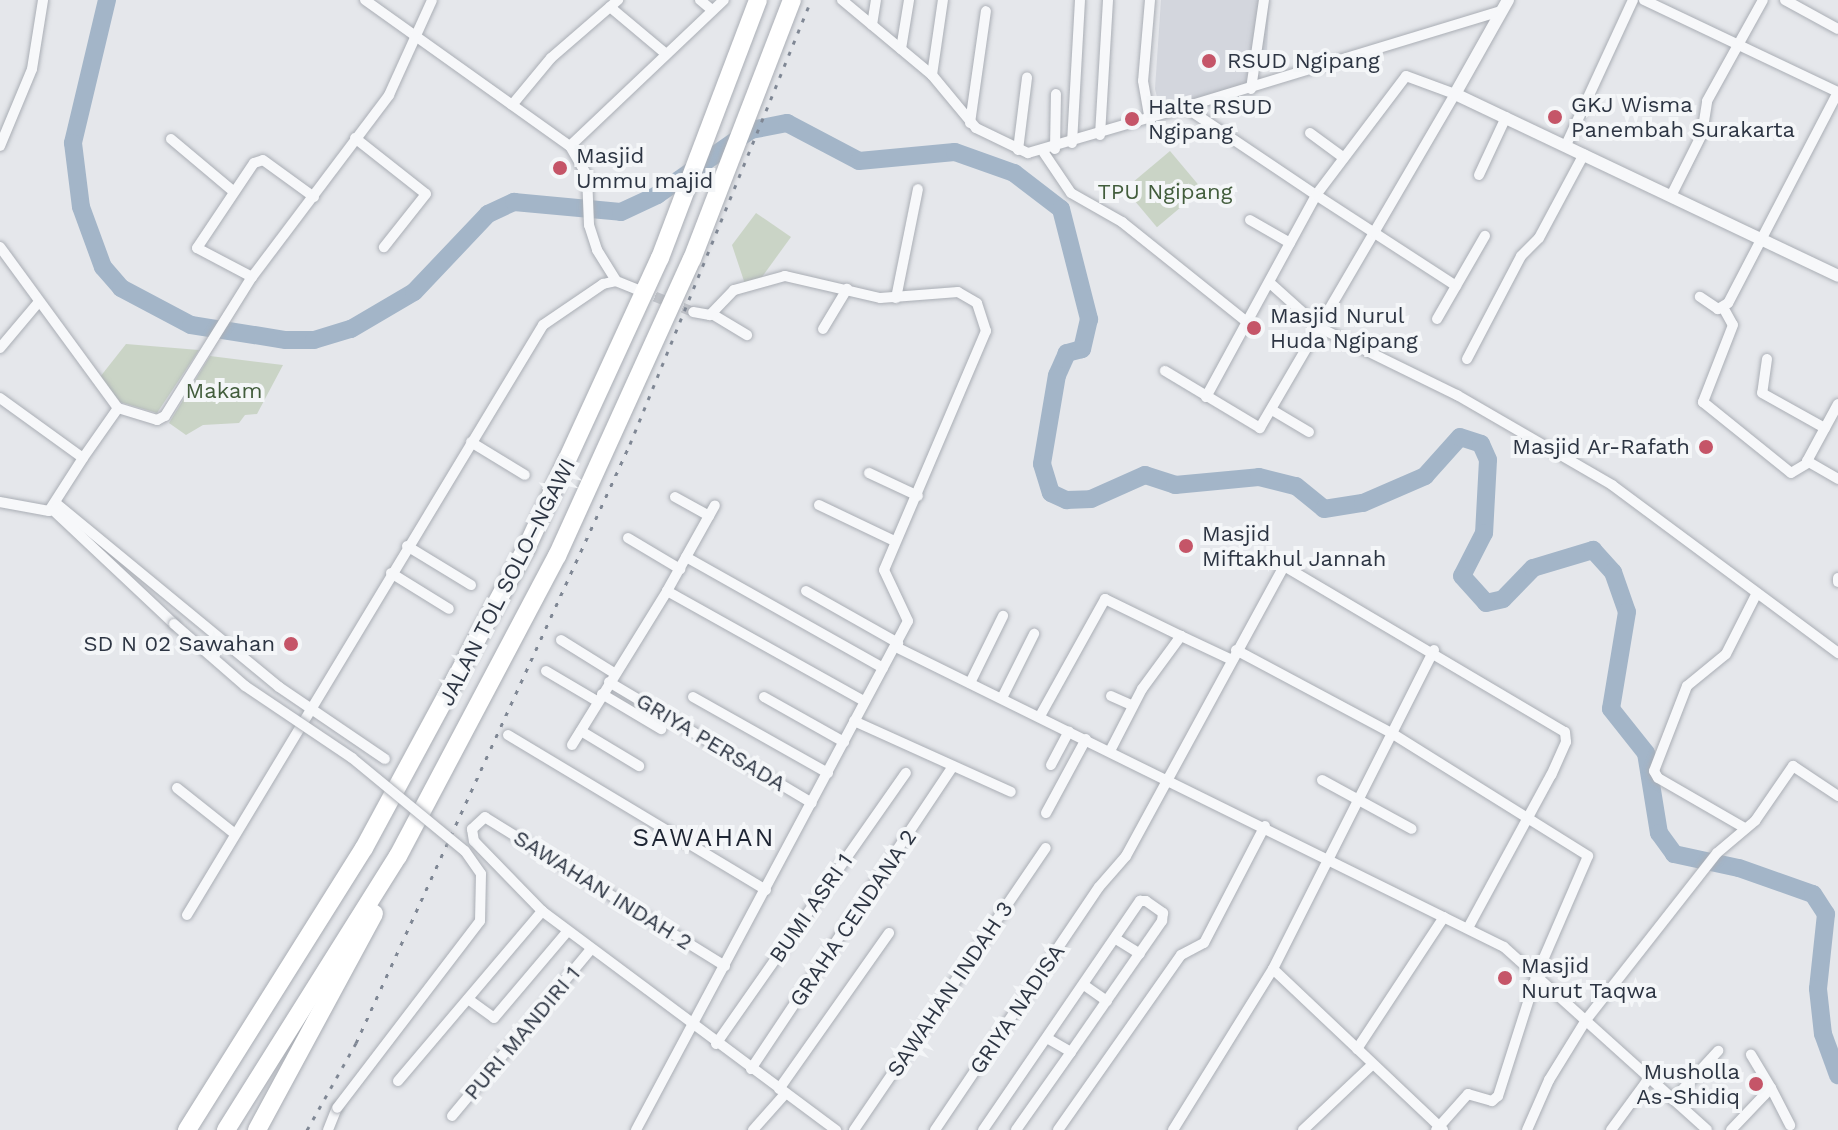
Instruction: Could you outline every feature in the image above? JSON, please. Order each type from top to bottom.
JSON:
[{"type":"highway","name":"JALAN TOL SOLO–NGAWI","points":[[187,1130],[253,1032],[459,682],[533,535],[660,258],[758,0]]},
{"type":"highway","name":"JALAN TOL SOLO–NGAWI","points":[[226,1130],[398,856],[557,556],[692,259],[792,0]]},
{"type":"highway","points":[[257,1130],[368,927],[398,856]]},
{"type":"street","points":[[0,146],[32,69],[43,0]]},
{"type":"street","points":[[365,0],[415,39],[570,146],[587,175],[589,225],[597,250],[616,281]]},
{"type":"street","points":[[0,247],[37,304],[118,408],[163,418],[252,277],[389,95],[432,0]]},
{"type":"street","points":[[700,0],[712,10]]},
{"type":"street","points":[[570,146],[724,0]]},
{"type":"street","points":[[842,0],[856,5],[872,25],[932,75],[970,123],[1018,150],[1049,151],[1251,89],[1504,5]]},
{"type":"street","points":[[872,25],[876,0]]},
{"type":"street","points":[[901,49],[909,0]]},
{"type":"street","points":[[932,75],[943,0]]},
{"type":"street","points":[[1072,143],[1080,0]]},
{"type":"street","points":[[1100,135],[1108,0]]},
{"type":"street","points":[[1150,0],[1143,81],[1150,119]]},
{"type":"street","points":[[1251,89],[1264,0]]},
{"type":"street","points":[[1566,145],[1633,0]]},
{"type":"street","points":[[1644,0],[1838,92],[1724,309]]},
{"type":"street","points":[[1671,196],[1702,134],[1707,101],[1763,0]]},
{"type":"street","points":[[1785,0],[1838,29]]},
{"type":"street","points":[[512,105],[551,58],[614,3],[666,54]]},
{"type":"street","points":[[1165,371],[1257,429],[1272,410],[1377,232],[1504,5]]},
{"type":"street","points":[[970,123],[986,11]]},
{"type":"street","points":[[1206,397],[1316,195],[1406,76],[1506,117],[1838,276]]},
{"type":"street","points":[[1018,150],[1027,78]]},
{"type":"street","points":[[1056,94],[1049,151],[1071,193],[1122,222],[1248,323]]},
{"type":"street","points":[[1185,107],[1456,286]]},
{"type":"street","points":[[1479,175],[1506,117]]},
{"type":"street","points":[[1310,133],[1344,158]]},
{"type":"street","points":[[355,138],[426,194],[384,247]]},
{"type":"street","points":[[171,139],[233,191]]},
{"type":"street","points":[[1467,359],[1584,154]]},
{"type":"street","points":[[252,277],[197,248],[233,191],[259,160],[314,197]]},
{"type":"street","points":[[896,298],[918,189]]},
{"type":"street","points":[[1250,220],[1290,243]]},
{"type":"street","points":[[1437,319],[1485,236]]},
{"type":"street","points":[[636,1130],[910,617],[883,575],[894,541],[918,496],[982,345],[985,318],[977,303],[958,292],[896,298],[774,277],[734,290],[712,314]]},
{"type":"street","points":[[187,915],[308,708],[543,325],[603,284],[616,281],[636,289]]},
{"type":"street","points":[[1270,283],[1320,328],[1435,383],[1601,478],[1838,653]]},
{"type":"street","points":[[823,329],[847,289]]},
{"type":"street","points":[[1700,297],[1724,309],[1733,325],[1703,402],[1791,473],[1809,462],[1838,404]]},
{"type":"street","points":[[0,348],[37,304]]},
{"type":"street","points":[[693,312],[712,314],[747,335]]},
{"type":"street","points":[[1767,359],[1762,393],[1825,428]]},
{"type":"street","points":[[0,398],[83,458]]},
{"type":"street","points":[[54,507],[118,408]]},
{"type":"street","points":[[1272,410],[1309,432]]},
{"type":"street","points":[[471,442],[525,475]]},
{"type":"street","points":[[1809,462],[1838,479]]},
{"type":"street","points":[[869,473],[918,496]]},
{"type":"street","points":[[675,497],[709,516]]},
{"type":"street","points":[[0,502],[54,507],[308,708],[385,759]]},
{"type":"street","points":[[572,745],[667,591],[715,505]]},
{"type":"street","points":[[819,505],[894,541]]},
{"type":"street","points":[[54,507],[174,624],[245,686],[352,758],[465,851],[481,874],[485,905],[470,937],[337,1108],[328,1130]]},
{"type":"street","points":[[628,538],[680,569]]},
{"type":"street","points":[[407,546],[471,585]]},
{"type":"street","points":[[686,557],[883,668]]},
{"type":"street","name":"GRIYA NADISA","points":[[935,1130],[1099,887],[1126,856],[1233,654],[1287,566],[1434,650]]},
{"type":"street","points":[[391,573],[449,609]]},
{"type":"street","points":[[667,591],[864,701]]},
{"type":"street","points":[[806,591],[897,645],[970,683],[1265,826],[1512,952],[1707,1130]]},
{"type":"street","points":[[1743,827],[1655,776],[1687,686],[1720,663],[1757,593]]},
{"type":"street","points":[[1040,716],[1105,599],[1181,636],[1233,654],[1393,734],[1588,856],[1537,974],[1498,1096],[1492,1101],[1468,1094],[1439,1129],[1273,969]]},
{"type":"street","points":[[970,683],[1003,616]]},
{"type":"street","points":[[1002,698],[1034,634]]},
{"type":"street","points":[[1110,751],[1133,706],[1181,636]]},
{"type":"street","name":"GRIYA PERSADA","points":[[561,640],[612,677],[812,803]]},
{"type":"street","points":[[1173,1130],[1273,969],[1331,860],[1434,650],[1565,732],[1562,752],[1468,928]]},
{"type":"street","points":[[546,671],[661,729]]},
{"type":"street","points":[[1111,696],[1133,706]]},
{"type":"street","points":[[693,697],[828,773]]},
{"type":"street","points":[[764,697],[844,742]]},
{"type":"street","points":[[854,721],[1011,792]]},
{"type":"street","points":[[581,731],[639,766]]},
{"type":"street","points":[[1051,765],[1069,731]]},
{"type":"street","points":[[508,735],[766,890]]},
{"type":"street","points":[[1046,813],[1086,739]]},
{"type":"street","points":[[1527,1130],[1549,1080],[1586,1020],[1717,853],[1743,827],[1755,821],[1796,765],[1838,796]]},
{"type":"street","name":"GRAHA CENDANA 2","points":[[751,1069],[953,766]]},
{"type":"street","name":"BUMI ASRI 1","points":[[716,1044],[906,773]]},
{"type":"street","points":[[1322,780],[1412,829]]},
{"type":"street","points":[[177,788],[235,834]]},
{"type":"street","name":"SAWAHAN INDAH 2","points":[[542,911],[474,841],[471,832],[481,818],[725,966]]},
{"type":"street","points":[[1058,1130],[1185,949],[1204,943],[1265,826]]},
{"type":"street","name":"SAWAHAN INDAH 3","points":[[854,1130],[1046,848]]},
{"type":"street","points":[[983,1130],[1140,901],[1146,901],[1163,917],[1016,1130]]},
{"type":"street","points":[[398,1081],[542,911],[693,1027],[836,1130]]},
{"type":"street","points":[[1357,1049],[1444,917]]},
{"type":"street","points":[[468,999],[492,1018],[567,932]]},
{"type":"street","points":[[753,1130],[889,933]]},
{"type":"street","points":[[1116,939],[1140,954]]},
{"type":"street","name":"PURI MANDIRI 1","points":[[452,1116],[591,949]]},
{"type":"street","points":[[1084,985],[1107,1001]]},
{"type":"street","points":[[1047,1038],[1071,1052]]},
{"type":"street","points":[[1673,1100],[1718,1051]]},
{"type":"street","points":[[1751,1055],[1790,1125]]},
{"type":"street","points":[[1303,1130],[1371,1066]]},
{"type":"street","points":[[1611,1130],[1649,1078]]},
{"type":"street","points":[[1731,1130],[1771,1088]]},
{"type":"shaded area","name":"RSUD Ngipang","points":[[1161,0],[1269,0],[1267,54],[1257,69],[1260,82],[1160,110],[1155,89]]},
{"type":"green space","name":"TPU Ngipang","points":[[1170,151],[1202,189],[1157,227],[1125,189]]},
{"type":"green space","points":[[756,213],[791,237],[759,281],[745,284],[732,245]]},
{"type":"green space","name":"Makam","points":[[126,344],[199,350],[157,413],[120,402],[100,377]]},
{"type":"green space","name":"Makam","points":[[210,356],[283,365],[257,414],[245,415],[239,423],[203,425],[186,435],[169,423]]},
{"type":"waterway","points":[[107,0],[73,143],[81,207],[103,267],[121,288],[191,325],[286,340],[314,340],[351,329],[414,292],[488,214],[514,202],[621,212],[657,195],[751,130],[787,123],[859,161],[955,152],[1014,173],[1061,209],[1089,319],[1082,349],[1067,353],[1057,375],[1042,464],[1051,493],[1066,500],[1091,499],[1145,475],[1175,485],[1259,477],[1296,486],[1324,509],[1363,503],[1425,476],[1460,437],[1481,444],[1488,460],[1484,533],[1462,576],[1486,603],[1503,599],[1533,568],[1593,550],[1613,572],[1627,612],[1611,709],[1646,753],[1659,833],[1674,854],[1739,868],[1813,894],[1826,914],[1818,989],[1823,1034],[1838,1075]]},
{"type":"tunnel","points":[[641,291],[693,312]]},
{"type":"railway","points":[[307,1130],[356,1043],[630,444],[811,0]]},
{"type":"place","name":"RSUD Ngipang","points":[[1209,61]]},
{"type":"place","name":"GKJ Wisma Panembah Surakarta","points":[[1555,117]]},
{"type":"place","name":"Halte RSUD Ngipang","points":[[1132,119]]},
{"type":"place","name":"Masjid Ummu majid","points":[[560,168]]},
{"type":"place","name":"Masjid Nurul Huda Ngipang","points":[[1254,328]]},
{"type":"place","name":"Masjid Ar-Rafath","points":[[1706,447]]},
{"type":"place","name":"Masjid Miftakhul Jannah","points":[[1186,546]]},
{"type":"place","name":"SD N 02 Sawahan","points":[[291,644]]},
{"type":"place","name":"Masjid Nurut Taqwa","points":[[1505,978]]},
{"type":"place","name":"Musholla As-Shidiq","points":[[1756,1084]]},
{"type":"district","name":"SAWAHAN","points":[[704,838]]}]
